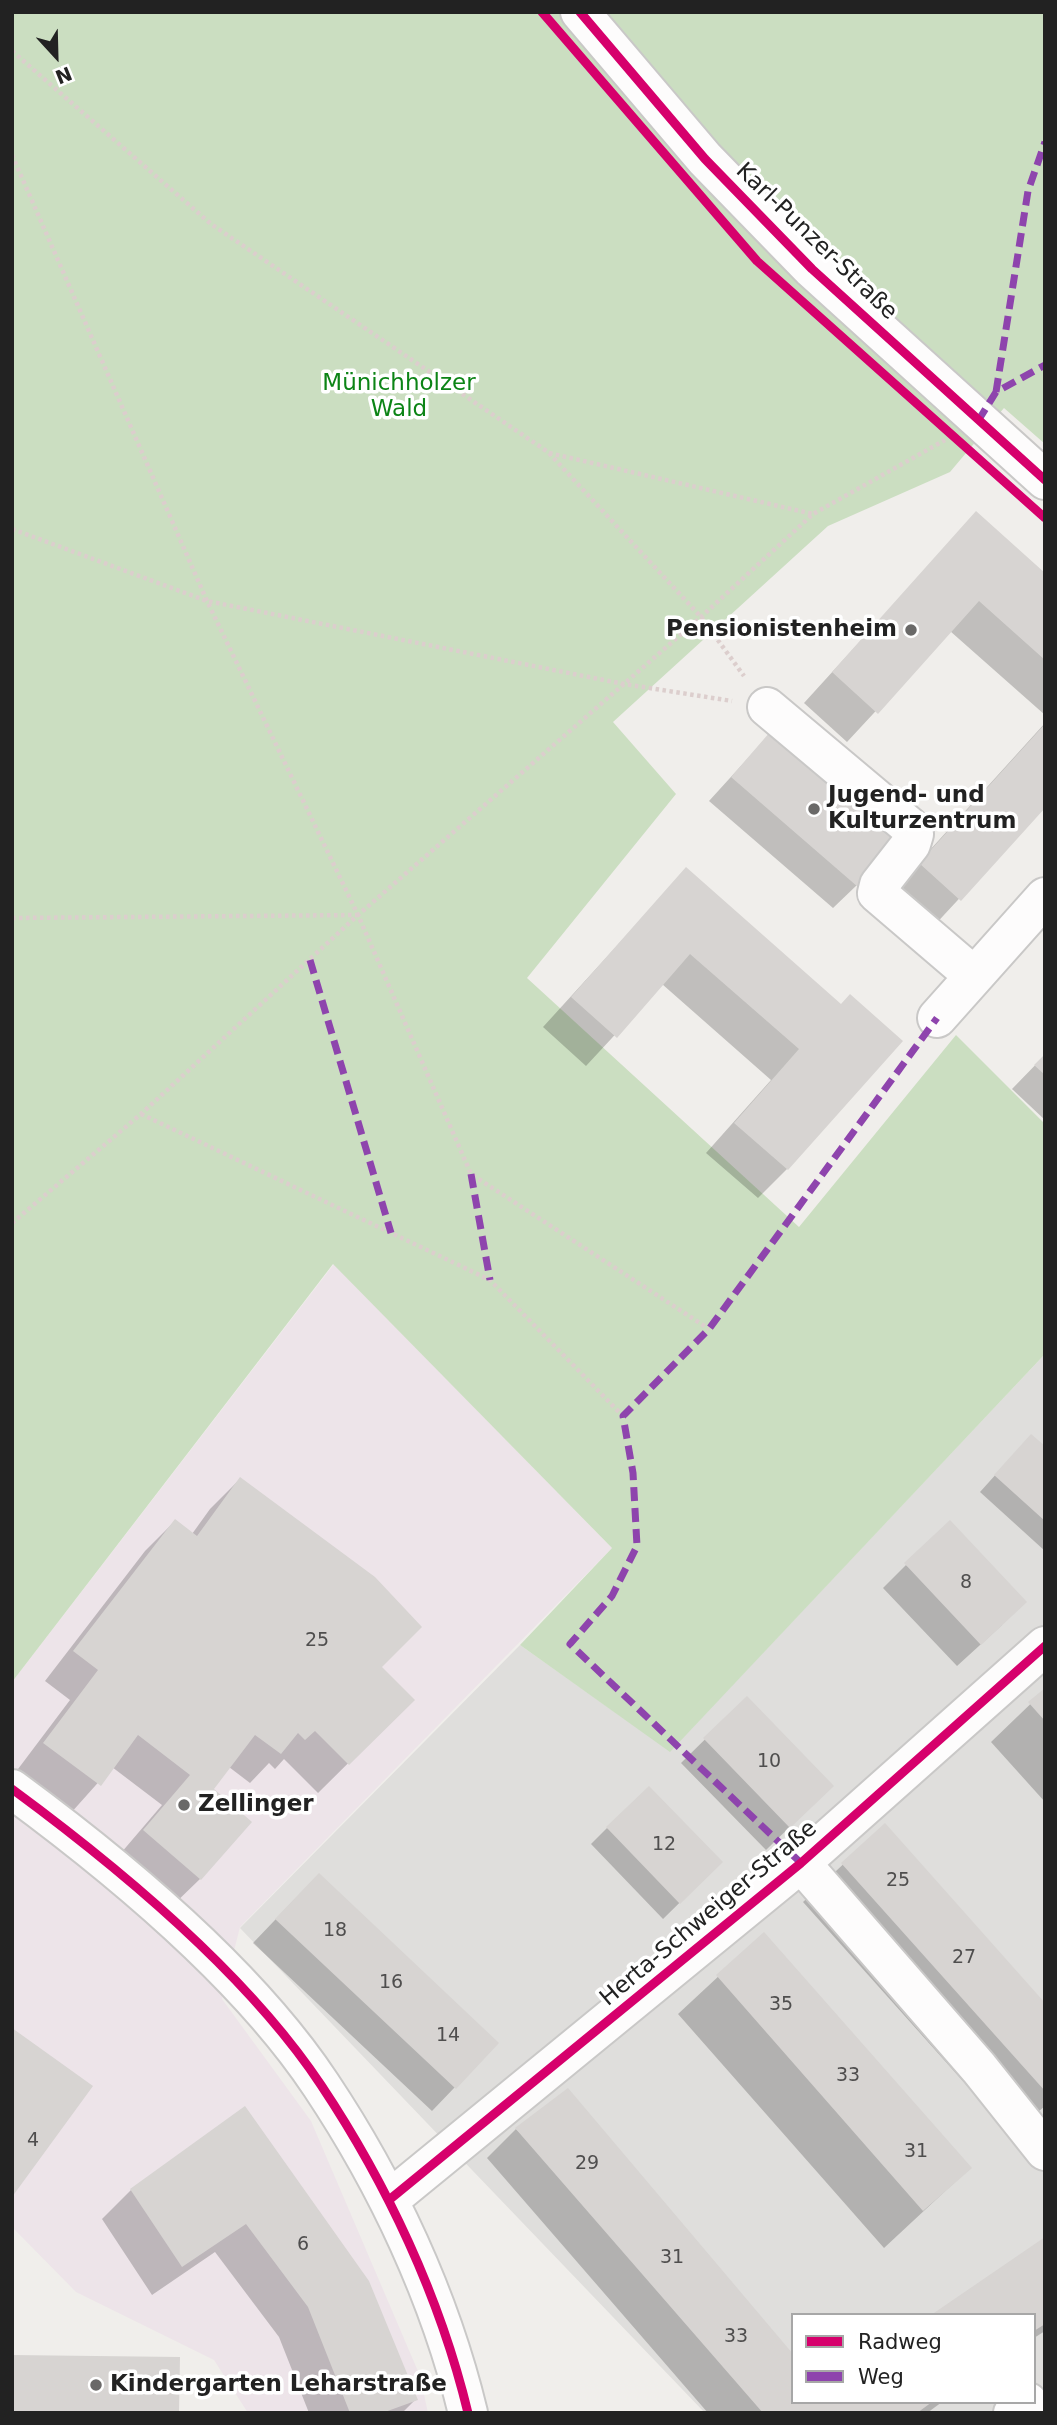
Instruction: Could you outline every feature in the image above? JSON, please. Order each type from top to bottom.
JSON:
[{"type":"street","name":"Karl-Punzer-Straße","points":[[580,12],[705,159],[802,259],[1045,480]]},
{"type":"street","points":[[767,707],[910,827],[914,834],[911,844],[879,885],[877,893],[974,976]]},
{"type":"street","points":[[937,1018],[1045,897]]},
{"type":"street","name":"Herta-Schweiger-Straße","points":[[389,2200],[801,1863],[1045,1646]]},
{"type":"street","points":[[12,1789],[85,1843],[203,1950],[270,2020],[321,2084],[389,2200],[430,2292],[458,2371],[468,2413]]},
{"type":"street","name":"Herta-Schweiger-Straße","points":[[801,1863],[979,2068],[1045,2151]]},
{"type":"path","points":[[12,51],[211,224],[548,452],[701,617],[767,707]]},
{"type":"path","points":[[12,155],[206,601],[358,915],[471,1174],[709,1329]]},
{"type":"path","points":[[12,1223],[141,1114],[358,915],[701,617],[813,514],[978,421]]},
{"type":"path","points":[[548,452],[813,514]]},
{"type":"path","points":[[12,529],[206,601],[624,684],[767,707]]},
{"type":"path","points":[[12,918],[358,915]]},
{"type":"path","points":[[141,1114],[490,1280],[623,1416]]},
{"type":"shaded area","points":[[334,1264],[612,1548],[240,1927],[222,1999],[311,2121],[420,2376],[428,2413],[248,2413],[214,2360],[76,2292],[12,2227],[12,1682]]},
{"type":"shaded area","points":[[1045,1354],[1045,2413],[705,2413],[240,1928],[520,1645],[670,1751]]},
{"type":"green space","name":"Münichholzer Wald","points":[[12,12],[1045,12],[1045,444],[1004,408],[950,472],[828,526],[613,722],[676,794],[527,978],[799,1227],[956,1035],[1045,1124],[1045,1354],[670,1752],[520,1645],[612,1548],[333,1264],[12,1682]]},
{"type":"building","name":"Pensionistenheim","points":[[976,511],[1045,573],[1045,660],[979,601],[878,714],[832,672]]},
{"type":"building","points":[[1045,724],[1045,808],[961,901],[919,863]]},
{"type":"building","name":"Jugend- und Kulturzentrum","points":[[770,732],[897,840],[858,887],[731,777]]},
{"type":"building","points":[[686,867],[841,1004],[850,994],[903,1041],[788,1170],[734,1123],[799,1049],[690,954],[617,1038],[571,997]]},
{"type":"building","points":[[1045,1054],[1045,1075],[1034,1065]]},
{"type":"building","points":[[1031,1434],[1045,1446],[1045,1521],[994,1475]]},
{"type":"building","points":[[240,1477],[375,1577],[422,1627],[382,1667],[415,1700],[349,1765],[315,1731],[305,1740],[298,1733],[281,1754],[255,1735],[214,1789],[252,1822],[201,1880],[143,1830],[190,1775],[138,1735],[101,1786],[43,1743],[98,1670],[73,1651],[175,1519],[197,1536]]},
{"type":"building","points":[[950,1520],[1027,1602],[981,1645],[904,1563]]},
{"type":"building","points":[[1045,1688],[1045,1721],[1028,1702]]},
{"type":"building","points":[[747,1696],[834,1786],[790,1828],[703,1738]]},
{"type":"building","points":[[649,1786],[723,1862],[680,1904],[606,1827]]},
{"type":"building","points":[[885,1823],[1045,2003],[1045,2091],[841,1863]]},
{"type":"building","points":[[319,1873],[499,2043],[456,2089],[275,1919]]},
{"type":"building","points":[[764,1932],[972,2168],[923,2211],[716,1975]]},
{"type":"building","points":[[12,2028],[93,2086],[12,2197]]},
{"type":"building","points":[[568,2088],[791,2352],[791,2404],[929,2404],[917,2413],[763,2413],[515,2128]]},
{"type":"building","points":[[245,2106],[369,2281],[418,2400],[382,2413],[350,2413],[308,2307],[246,2224],[182,2267],[130,2189]]},
{"type":"building","points":[[1045,2237],[1045,2324],[1036,2330],[1036,2313],[934,2313]]},
{"type":"building","name":"Kindergarten Leharstraße","points":[[12,2355],[180,2357],[179,2413],[12,2413]]},
{"type":"marked path","points":[[996,392],[1028,191],[1045,142]]},
{"type":"marked path","points":[[978,421],[996,392],[1045,365]]},
{"type":"marked path","points":[[310,960],[391,1233]]},
{"type":"marked path","points":[[801,1863],[570,1644],[612,1596],[637,1546],[633,1473],[623,1416],[709,1329],[937,1018]]},
{"type":"marked path","points":[[471,1174],[490,1280]]},
{"type":"cycle path","points":[[542,12],[757,261],[1045,518]]},
{"type":"cycle path","points":[[580,12],[705,159],[812,269],[1045,480]]},
{"type":"cycle path","points":[[389,2200],[801,1863],[1045,1646]]},
{"type":"cycle path","points":[[12,1789],[95,1853],[179,1925],[257,2003],[321,2085],[368,2162],[409,2243],[442,2327],[468,2413]]},
{"type":"place","name":"Pensionistenheim","points":[[911,630]]},
{"type":"place","name":"Jugend- und Kulturzentrum","points":[[814,809]]},
{"type":"place","name":"Zellinger","points":[[184,1805]]},
{"type":"place","name":"Kindergarten Leharstraße","points":[[96,2385]]}]
